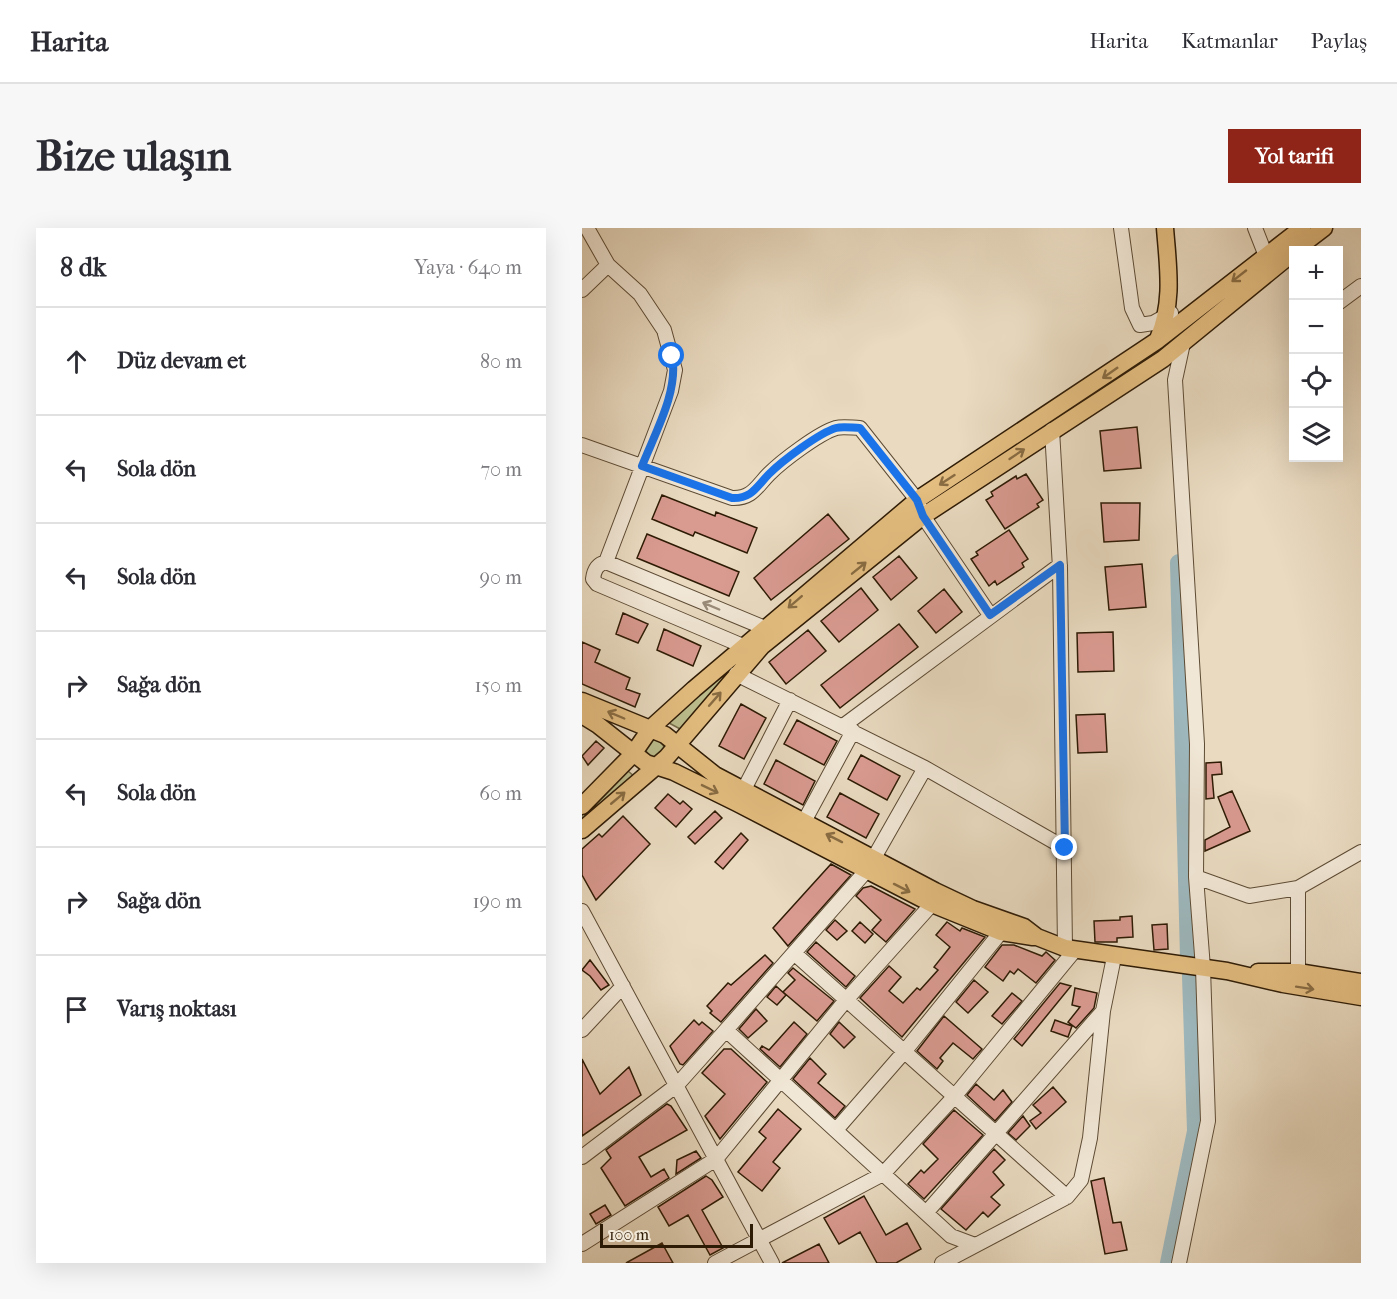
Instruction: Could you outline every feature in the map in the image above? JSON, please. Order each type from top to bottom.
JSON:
[{"type":"main road","points":[[1165,228],[1173,312],[1183,343]]},
{"type":"main road","points":[[582,806],[633,754],[651,728],[743,646],[917,500],[1158,340],[1173,312],[1266,256],[1302,228]]},
{"type":"main road","points":[[1301,246],[1324,228]]},
{"type":"main road","points":[[582,830],[656,767],[762,646],[923,516],[1164,358],[1289,255]]},
{"type":"main road","points":[[1158,340],[1164,358]]},
{"type":"main road","points":[[582,700],[651,728],[677,743],[741,796]]},
{"type":"main road","points":[[582,715],[598,724],[633,754],[656,767],[741,796],[870,864],[973,909],[1024,927],[1037,937]]},
{"type":"main road","points":[[870,864],[932,904],[1001,932],[1037,937],[1070,949],[1114,957],[1227,971],[1282,984],[1361,997]]},
{"type":"main road","points":[[1227,971],[1298,972],[1361,982]]},
{"type":"street","points":[[587,228],[608,265],[640,294],[664,330],[675,370],[671,391],[606,562],[596,567],[593,579],[597,584],[743,646]]},
{"type":"street","points":[[1121,228],[1132,308],[1140,325],[1153,323],[1173,312]]},
{"type":"street","points":[[1255,228],[1266,256]]},
{"type":"street","points":[[582,290],[608,265]]},
{"type":"street","points":[[1342,300],[1361,286]]},
{"type":"street","points":[[1179,1263],[1208,1121],[1203,968],[1196,877],[1197,744],[1175,380],[1183,343]]},
{"type":"street","points":[[1164,358],[1175,380]]},
{"type":"street","points":[[583,448],[732,498],[742,499],[758,489],[769,474],[809,444],[837,428],[860,428],[917,500],[923,516],[990,615]]},
{"type":"street","points":[[715,1263],[758,1238],[883,1174],[954,1097],[1070,949],[1065,848],[1060,565],[1052,430]]},
{"type":"street","points":[[606,562],[765,628]]},
{"type":"street","points":[[800,828],[848,728],[990,615],[1060,565]]},
{"type":"street","points":[[736,674],[925,768],[1065,848]]},
{"type":"street","points":[[741,796],[790,700]]},
{"type":"street","points":[[583,1153],[677,1085],[726,1030],[870,864],[925,768]]},
{"type":"street","points":[[1196,877],[1249,896],[1298,888],[1361,852]]},
{"type":"street","points":[[1298,888],[1298,972]]},
{"type":"street","points":[[582,1245],[716,1159],[846,1000],[932,904]]},
{"type":"street","points":[[582,911],[772,1263]]},
{"type":"street","points":[[836,1130],[904,1052],[1001,932]]},
{"type":"street","points":[[794,953],[1067,1197]]},
{"type":"street","points":[[942,1263],[1067,1197],[1081,1180],[1090,1138],[1103,1011],[1114,957]]},
{"type":"street","points":[[582,1030],[623,986]]},
{"type":"street","points":[[926,1213],[1103,1011]]},
{"type":"street","points":[[726,1030],[951,1236],[975,1245]]},
{"type":"green space","points":[[740,657],[742,661],[682,730],[669,723]]},
{"type":"green space","points":[[655,740],[661,743],[664,749],[661,755],[655,758],[649,755],[646,749],[649,743]]},
{"type":"green space","points":[[628,771],[635,777],[582,823],[582,815]]},
{"type":"building","points":[[1137,427],[1141,468],[1104,471],[1100,431]]},
{"type":"building","points":[[1026,474],[1043,500],[1037,504],[1039,507],[1005,529],[986,500],[993,496],[991,492],[1016,476],[1017,479]]},
{"type":"building","points":[[662,495],[715,516],[716,512],[757,528],[747,553],[695,532],[693,536],[652,519]]},
{"type":"building","points":[[1101,503],[1140,503],[1139,540],[1104,542]]},
{"type":"building","points":[[828,514],[849,539],[771,600],[754,578]]},
{"type":"building","points":[[1009,530],[1028,559],[1022,563],[1024,567],[997,585],[995,581],[989,586],[971,559],[978,555],[976,552]]},
{"type":"building","points":[[647,534],[739,572],[729,596],[637,558]]},
{"type":"building","points":[[899,556],[917,578],[891,600],[873,577]]},
{"type":"building","points":[[1142,564],[1146,607],[1109,610],[1105,567]]},
{"type":"building","points":[[861,588],[878,610],[839,642],[821,621]]},
{"type":"building","points":[[944,589],[962,612],[936,633],[918,611]]},
{"type":"building","points":[[623,613],[648,624],[638,643],[616,634]]},
{"type":"building","points":[[899,624],[918,647],[840,708],[821,685]]},
{"type":"building","points":[[664,629],[701,646],[693,666],[657,650]]},
{"type":"building","points":[[808,630],[826,651],[786,684],[769,662]]},
{"type":"building","points":[[1113,632],[1114,671],[1078,672],[1077,633]]},
{"type":"building","points":[[582,642],[600,650],[595,662],[630,678],[626,689],[640,694],[635,707],[582,684]]},
{"type":"building","points":[[741,704],[766,718],[744,759],[719,746]]},
{"type":"building","points":[[1105,714],[1107,752],[1078,753],[1076,715]]},
{"type":"building","points":[[797,720],[837,741],[824,765],[784,744]]},
{"type":"building","points":[[596,741],[604,748],[588,765],[582,756]]},
{"type":"building","points":[[861,755],[900,776],[887,800],[848,779]]},
{"type":"building","points":[[776,760],[815,781],[803,805],[764,784]]},
{"type":"building","points":[[1221,762],[1222,774],[1212,775],[1214,798],[1206,799],[1206,763]]},
{"type":"building","points":[[1232,791],[1250,831],[1205,851],[1205,840],[1230,827],[1218,797]]},
{"type":"building","points":[[840,793],[879,814],[866,838],[827,817]]},
{"type":"building","points":[[668,794],[680,804],[683,801],[692,809],[676,827],[655,808]]},
{"type":"building","points":[[715,811],[722,818],[695,844],[688,837]]},
{"type":"building","points":[[623,816],[650,844],[596,900],[582,875],[582,849],[599,834],[602,837]]},
{"type":"building","points":[[741,833],[748,840],[723,869],[715,862]]},
{"type":"building","points":[[831,864],[851,875],[788,946],[773,928]]},
{"type":"building","points":[[871,886],[915,909],[886,942],[872,930],[881,920],[856,896],[863,888]]},
{"type":"building","points":[[1132,916],[1133,937],[1117,938],[1117,942],[1095,942],[1094,921],[1120,920],[1120,917]]},
{"type":"building","points":[[835,920],[847,931],[837,940],[826,930]]},
{"type":"building","points":[[860,922],[873,934],[865,943],[852,931]]},
{"type":"building","points":[[947,922],[960,931],[962,928],[985,937],[902,1037],[860,998],[889,966],[901,977],[889,991],[903,1003],[917,988],[920,990],[938,970],[934,967],[950,947],[936,935]]},
{"type":"building","points":[[1167,924],[1168,949],[1154,950],[1152,925]]},
{"type":"building","points":[[816,942],[855,976],[846,987],[807,952]]},
{"type":"building","points":[[1002,945],[1014,945],[1042,956],[1046,952],[1055,960],[1036,983],[1018,969],[1014,974],[1010,971],[1003,981],[985,967]]},
{"type":"building","points":[[765,955],[773,963],[721,1022],[710,1013],[712,1011],[707,1006],[728,983],[731,985]]},
{"type":"building","points":[[590,960],[609,985],[601,990],[582,970]]},
{"type":"building","points":[[793,968],[834,1001],[817,1021],[783,992],[795,980],[788,973]]},
{"type":"building","points":[[974,980],[988,992],[968,1013],[956,1002]]},
{"type":"building","points":[[1060,983],[1071,986],[1022,1046],[1014,1039]]},
{"type":"building","points":[[776,986],[786,995],[777,1005],[767,997]]},
{"type":"building","points":[[1075,988],[1097,993],[1094,1008],[1076,1028],[1068,1022],[1080,1007],[1072,1005]]},
{"type":"building","points":[[1012,993],[1022,1001],[1002,1024],[992,1016]]},
{"type":"building","points":[[756,1009],[767,1021],[748,1038],[739,1029]]},
{"type":"building","points":[[944,1016],[982,1049],[973,1059],[953,1043],[940,1058],[943,1061],[937,1069],[917,1051]]},
{"type":"building","points":[[694,1020],[699,1025],[702,1022],[713,1031],[683,1065],[680,1064],[670,1046]]},
{"type":"building","points":[[1055,1020],[1072,1026],[1068,1037],[1051,1031]]},
{"type":"building","points":[[794,1022],[807,1034],[780,1067],[760,1049],[762,1046],[769,1050]]},
{"type":"building","points":[[839,1022],[855,1037],[844,1048],[830,1034]]},
{"type":"building","points":[[724,1049],[731,1049],[767,1082],[720,1139],[705,1116],[725,1094],[702,1073]]},
{"type":"building","points":[[810,1058],[826,1074],[818,1083],[845,1106],[835,1118],[793,1079]]},
{"type":"building","points":[[582,1059],[600,1094],[629,1067],[641,1095],[582,1136]]},
{"type":"building","points":[[976,1084],[994,1100],[1003,1090],[1012,1102],[995,1121],[967,1095]]},
{"type":"building","points":[[1053,1087],[1066,1102],[1036,1129],[1030,1121],[1041,1113],[1033,1105]]},
{"type":"building","points":[[667,1104],[671,1106],[687,1130],[639,1157],[651,1177],[664,1169],[669,1178],[625,1206],[601,1168],[611,1158],[606,1150]]},
{"type":"building","points":[[778,1109],[801,1129],[773,1162],[780,1168],[762,1191],[738,1172],[766,1138],[759,1132]]},
{"type":"building","points":[[954,1110],[983,1135],[924,1199],[908,1184],[921,1170],[924,1173],[938,1159],[923,1144]]},
{"type":"building","points":[[1023,1116],[1030,1126],[1016,1140],[1008,1133]]},
{"type":"building","points":[[994,1149],[1005,1160],[993,1172],[1004,1185],[991,1197],[1000,1205],[988,1217],[983,1212],[966,1230],[941,1209]]},
{"type":"building","points":[[696,1151],[701,1158],[676,1174],[677,1160]]},
{"type":"building","points":[[706,1176],[712,1180],[723,1197],[702,1210],[723,1248],[710,1255],[688,1215],[669,1226],[658,1207]]},
{"type":"building","points":[[1104,1178],[1113,1223],[1121,1222],[1127,1250],[1105,1254],[1091,1181]]},
{"type":"building","points":[[864,1196],[886,1235],[907,1223],[921,1249],[896,1263],[877,1263],[860,1232],[839,1244],[824,1218]]},
{"type":"building","points":[[605,1205],[611,1215],[596,1224],[590,1214]]},
{"type":"building","points":[[662,1243],[673,1263],[626,1263],[655,1247]]},
{"type":"building","points":[[819,1244],[829,1263],[782,1263]]},
{"type":"waterway","points":[[1179,563],[1189,958]]},
{"type":"waterway","points":[[1169,1263],[1196,1131],[1191,976]]},
{"type":"route","points":[[672,356],[675,370],[671,391],[642,466],[732,498],[742,499],[758,489],[769,474],[809,444],[837,428],[860,428],[917,500],[923,516],[990,615],[1060,565],[1065,848]]}]
